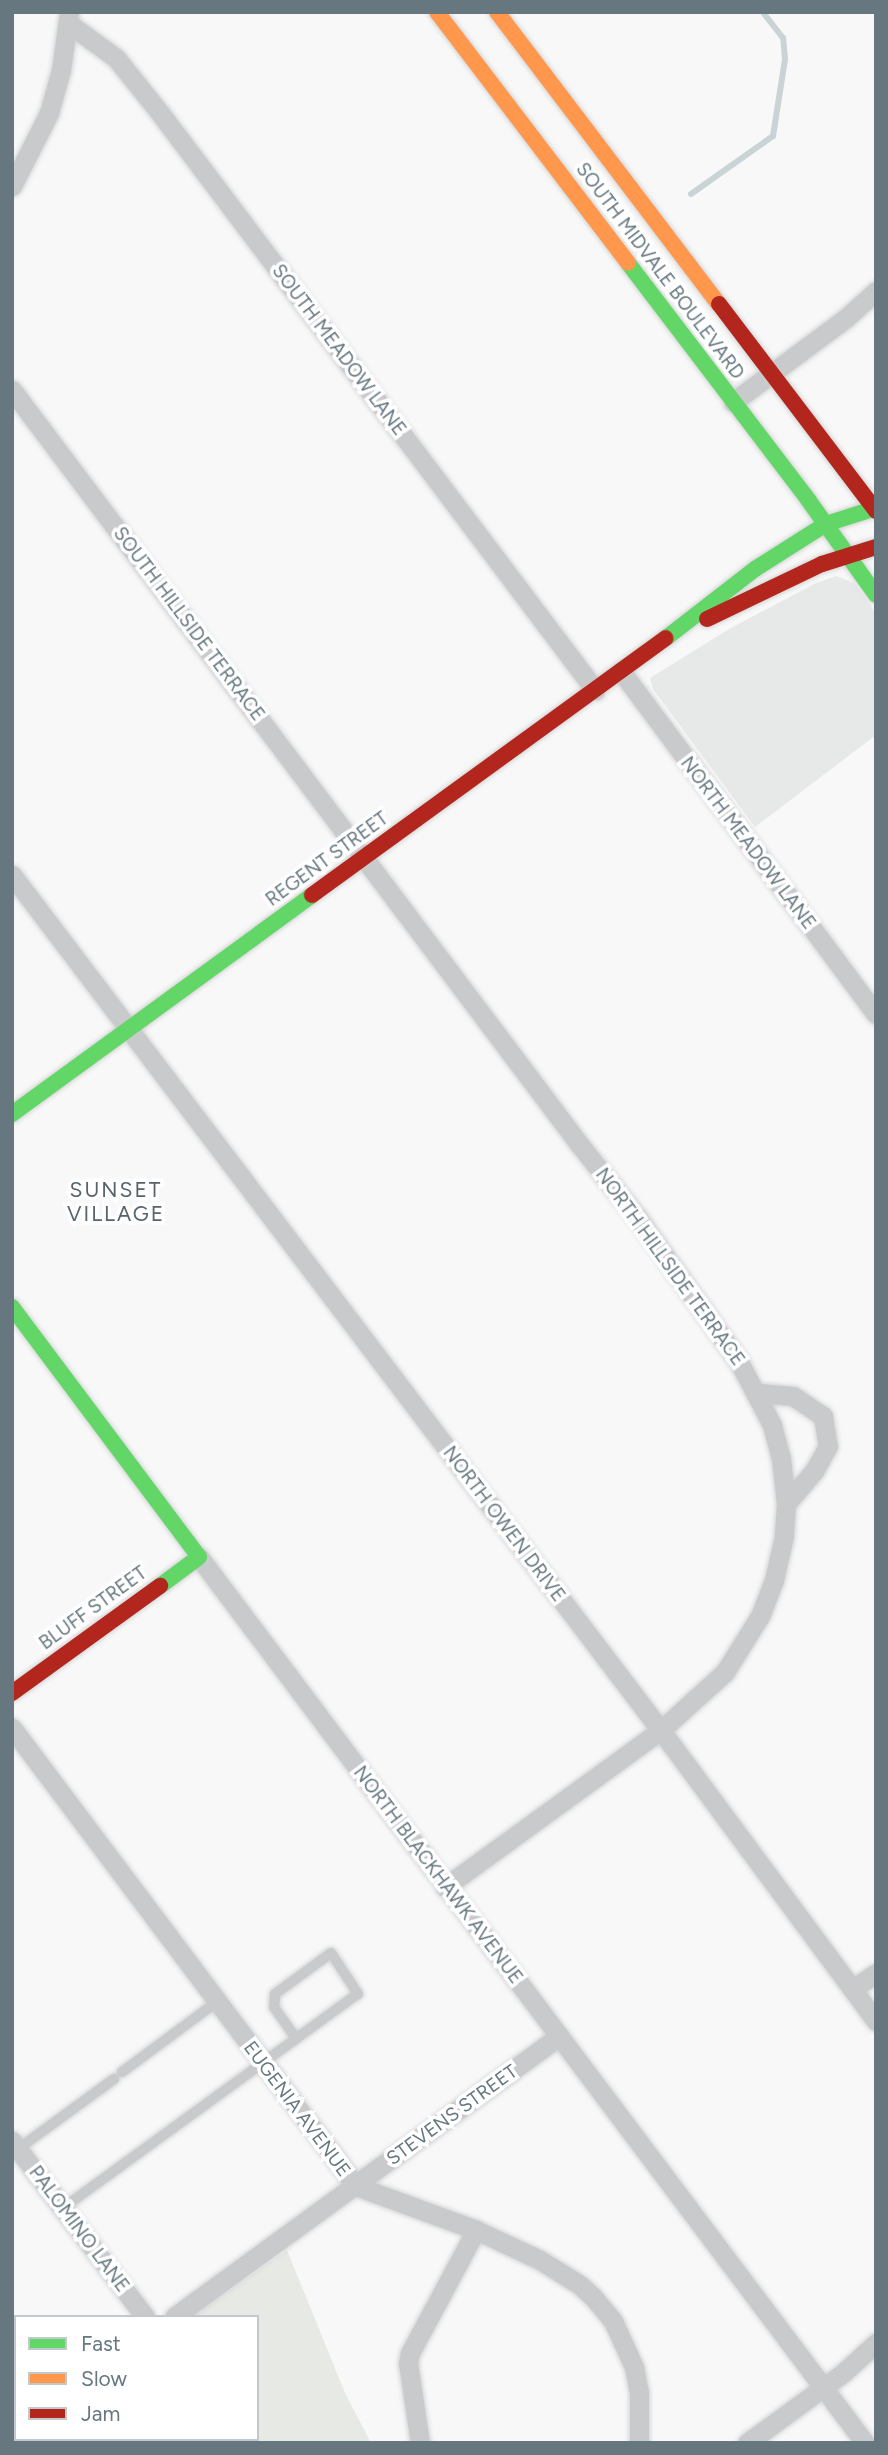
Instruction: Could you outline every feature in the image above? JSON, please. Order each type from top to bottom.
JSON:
[{"type":"street","name":"SOUTH MIDVALE BOULEVARD","points":[[437,12],[826,524],[876,595]]},
{"type":"street","name":"SOUTH MIDVALE BOULEVARD","points":[[497,12],[875,509]]},
{"type":"street","points":[[12,186],[49,113],[69,18]]},
{"type":"street","name":"SOUTH MEADOW LANE","points":[[69,18],[116,58],[160,113],[595,690]]},
{"type":"street","points":[[733,402],[846,318],[876,291]]},
{"type":"street","name":"SOUTH HILLSIDE TERRACE","points":[[12,390],[365,857]]},
{"type":"street","name":"REGENT STREET","points":[[12,1114],[621,671],[755,569],[826,524],[875,509]]},
{"type":"street","name":"REGENT STREET","points":[[667,637],[821,564],[876,547]]},
{"type":"street","name":"NORTH MEADOW LANE","points":[[621,671],[876,1014]]},
{"type":"street","name":"NORTH HILLSIDE TERRACE","points":[[365,857],[711,1319],[758,1393],[772,1426],[781,1458],[786,1504],[774,1580],[748,1639],[725,1672],[661,1730],[445,1887]]},
{"type":"street","name":"NORTH OWEN DRIVE","points":[[12,875],[661,1730],[876,2021]]},
{"type":"street","name":"NORTH BLACKHAWK AVENUE","points":[[12,1307],[865,2443]]},
{"type":"street","points":[[758,1393],[793,1396],[824,1416],[828,1446],[814,1471],[786,1504]]},
{"type":"street","name":"BLUFF STREET","points":[[12,1693],[199,1558]]},
{"type":"street","name":"EUGENIA AVENUE","points":[[12,1728],[356,2186],[476,2230],[564,2274],[580,2284],[613,2321],[634,2367],[639,2393],[639,2443]]},
{"type":"street","points":[[853,1989],[876,1973]]},
{"type":"street","name":"STEVENS STREET","points":[[177,2315],[559,2036]]},
{"type":"street","name":"PALOMINO LANE","points":[[15,2146],[143,2315]]},
{"type":"street","points":[[421,2443],[408,2363],[410,2353],[476,2230]]},
{"type":"street","points":[[747,2443],[823,2388],[876,2343]]},
{"type":"lane","points":[[63,2208],[359,1994],[331,1953],[275,1993],[274,2007],[296,2038]]},
{"type":"lane","points":[[15,2146],[118,2076],[218,2001]]},
{"type":"shaded area","points":[[836,576],[854,583],[876,613],[876,735],[755,827],[653,689],[650,678],[729,629],[816,583]]},
{"type":"shaded area","points":[[287,2250],[345,2393],[371,2443],[41,2443],[259,2441],[259,2315],[195,2315]]},
{"type":"waterway","points":[[691,194],[773,136],[785,59],[783,38],[763,12]]},
{"type":"traffic: fast","points":[[628,263],[809,501],[876,595]]},
{"type":"traffic: fast","points":[[666,638],[755,569],[826,524],[876,508]]},
{"type":"traffic: fast","points":[[12,1114],[312,895]]},
{"type":"traffic: fast","points":[[12,1307],[199,1557],[160,1586]]},
{"type":"traffic: slow","points":[[437,12],[628,263]]},
{"type":"traffic: slow","points":[[497,12],[719,304]]},
{"type":"traffic: jam","points":[[719,304],[876,511]]},
{"type":"traffic: jam","points":[[707,619],[822,564],[876,547]]},
{"type":"traffic: jam","points":[[312,895],[666,638]]},
{"type":"traffic: jam","points":[[12,1693],[160,1586]]},
{"type":"district","name":"SUNSET VILLAGE","points":[[116,1202]]}]
